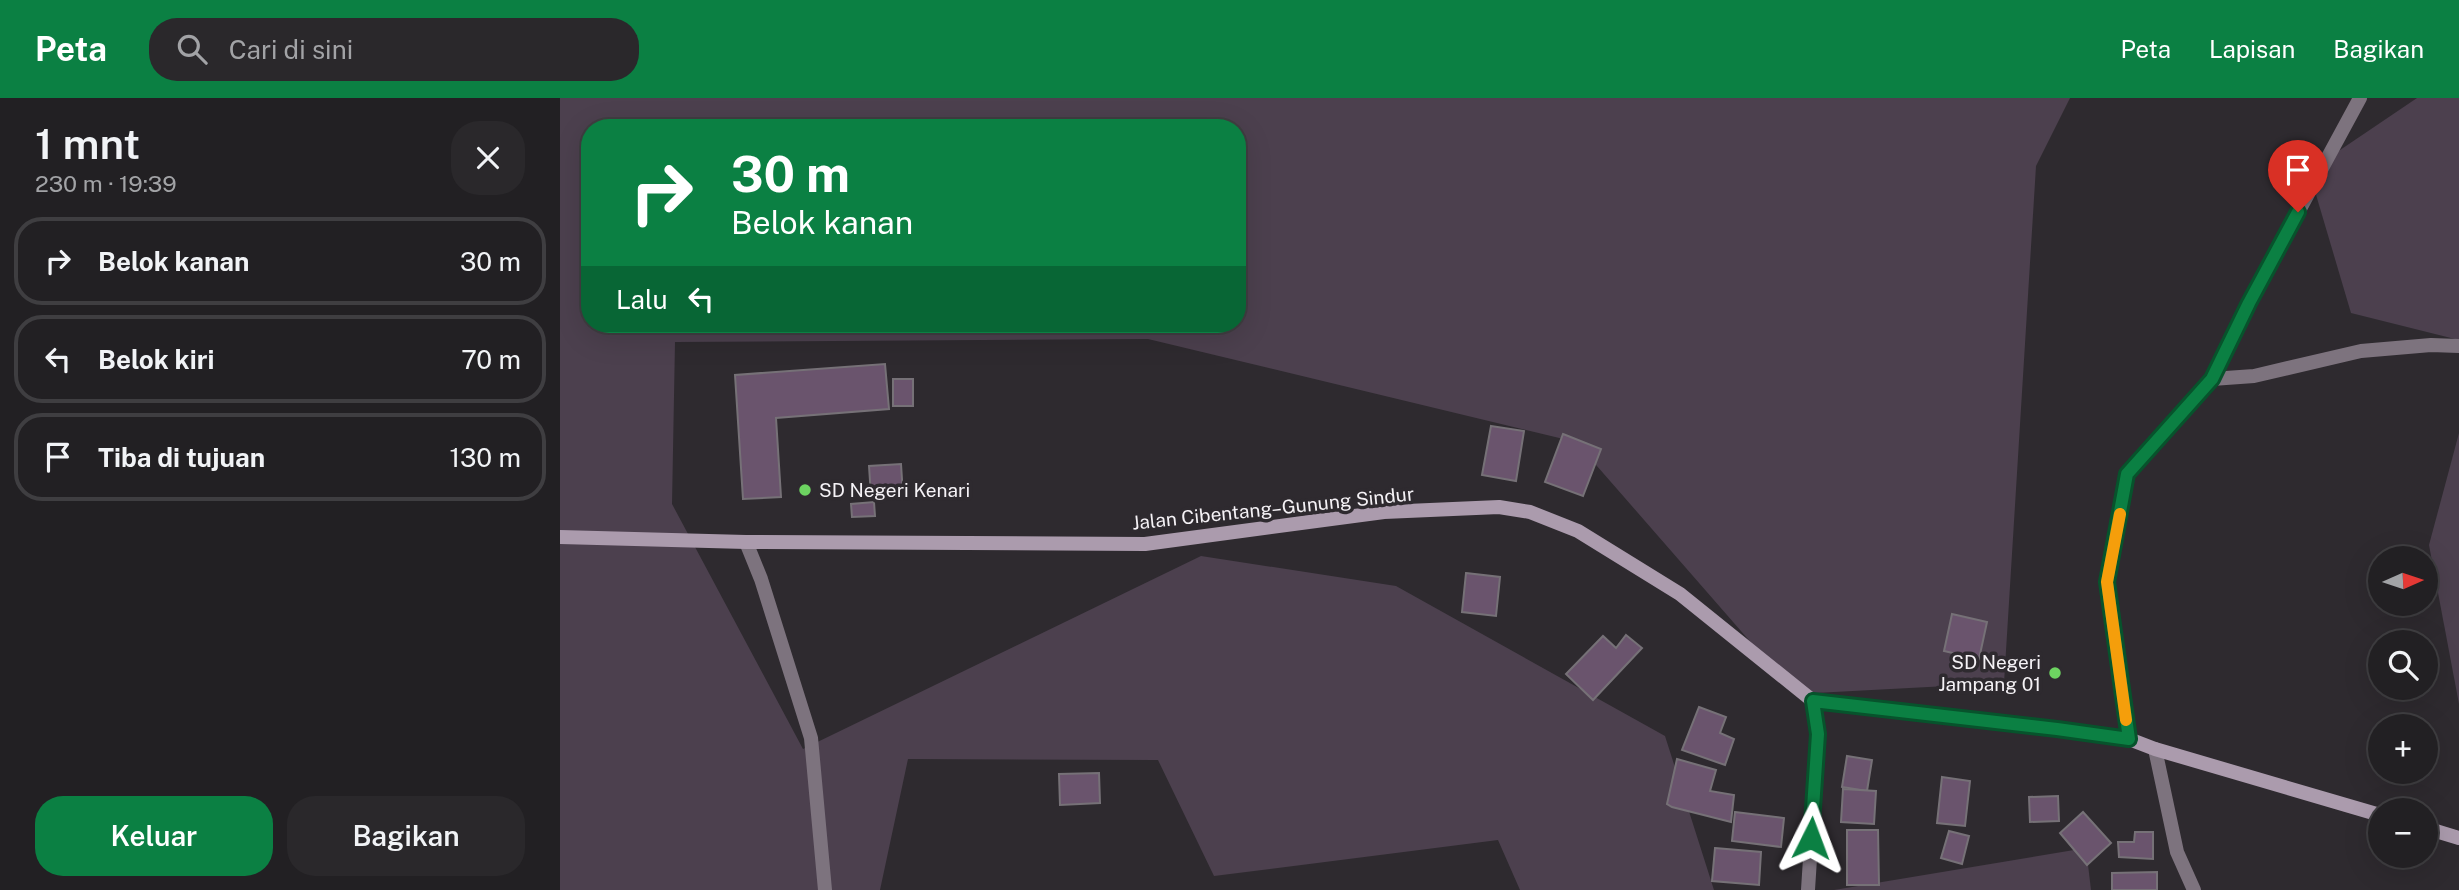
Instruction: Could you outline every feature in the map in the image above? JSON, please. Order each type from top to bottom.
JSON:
[{"type":"street","points":[[2129,739],[2107,582],[2127,474],[2212,379],[2249,303],[2360,98]]},
{"type":"street","points":[[2212,379],[2254,376],[2361,351],[2431,345],[2459,346]]},
{"type":"street","name":"Jalan Cibentang–Gunung Sindur","points":[[560,537],[746,542],[1145,544],[1384,512],[1499,507],[1530,512],[1578,531],[1680,594],[1813,701]]},
{"type":"street","points":[[746,542],[761,579],[811,738],[825,890]]},
{"type":"street","points":[[1808,890],[1818,734],[1813,701],[2129,739],[2368,811]]},
{"type":"street","points":[[2155,749],[2178,852],[2193,890]]},
{"type":"street","points":[[2438,832],[2459,838]]},
{"type":"shaded area","points":[[560,98],[2070,98],[2036,166],[2004,683],[1796,694],[1576,442],[1148,339],[675,342],[672,504],[803,749],[1201,556],[1396,586],[1665,736],[1714,890],[1520,890],[1498,840],[1214,876],[1158,760],[908,759],[880,890],[560,890]]},
{"type":"shaded area","points":[[2417,98],[2459,98],[2459,340],[2351,313],[2309,171]]},
{"type":"shaded area","points":[[2459,433],[2459,704],[2438,593],[2438,546],[2429,545]]},
{"type":"shaded area","points":[[2086,848],[2091,890],[1834,890]]},
{"type":"building","points":[[885,364],[889,409],[776,418],[781,497],[743,499],[735,375]]},
{"type":"building","points":[[893,379],[913,379],[913,406],[893,406]]},
{"type":"building","points":[[1491,426],[1524,431],[1516,481],[1482,475]]},
{"type":"building","points":[[1563,434],[1601,449],[1583,496],[1545,482]]},
{"type":"building","points":[[901,464],[903,495],[871,496],[869,466]]},
{"type":"building","points":[[874,502],[875,516],[852,517],[851,504]]},
{"type":"building","points":[[1466,573],[1500,577],[1496,616],[1462,612]]},
{"type":"building","points":[[1952,614],[1987,622],[1979,659],[1944,651]]},
{"type":"building","points":[[1626,635],[1642,648],[1593,700],[1566,674],[1603,636],[1616,648]]},
{"type":"building","points":[[1699,707],[1726,717],[1720,733],[1734,739],[1725,765],[1682,750]]},
{"type":"building","points":[[1847,756],[1872,760],[1867,791],[1842,787]]},
{"type":"building","points":[[1677,759],[1716,770],[1710,791],[1734,795],[1731,822],[1667,804]]},
{"type":"building","points":[[1099,773],[1100,803],[1060,805],[1059,774]]},
{"type":"building","points":[[1942,777],[1970,781],[1965,826],[1937,823]]},
{"type":"building","points":[[1843,789],[1876,791],[1874,824],[1841,822]]},
{"type":"building","points":[[2058,796],[2059,821],[2030,822],[2029,797]]},
{"type":"building","points":[[1735,812],[1784,818],[1781,847],[1732,841]]},
{"type":"building","points":[[2083,812],[2111,843],[2087,865],[2060,833]]},
{"type":"building","points":[[1847,830],[1878,830],[1879,885],[1847,885]]},
{"type":"building","points":[[1949,831],[1969,836],[1962,864],[1941,858]]},
{"type":"building","points":[[2135,832],[2153,832],[2153,859],[2119,857],[2118,842],[2134,842]]},
{"type":"building","points":[[1715,848],[1761,852],[1759,885],[1712,881]]},
{"type":"building","points":[[2157,872],[2157,890],[2112,890],[2112,873]]},
{"type":"slow traffic","points":[[2120,514],[2107,582],[2126,720]]},
{"type":"place","name":"SD Negeri Kenari","points":[[805,490]]},
{"type":"place","name":"SD Negeri Jampang 01","points":[[2055,673]]},
{"type":"route","points":[[1811,838],[1818,734],[1813,701],[2129,739],[2107,582],[2127,474],[2212,379],[2298,212]]}]
